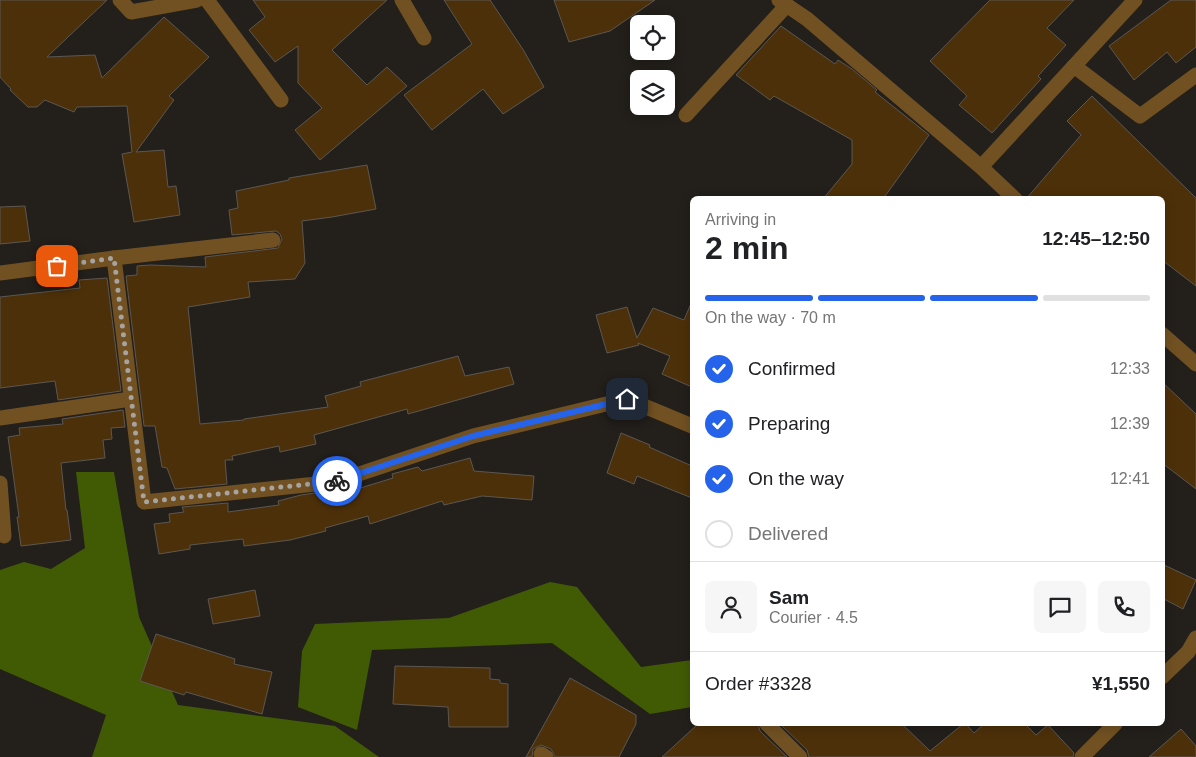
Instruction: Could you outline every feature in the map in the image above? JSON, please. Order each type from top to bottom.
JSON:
[{"type":"street","points":[[120,0],[131,12],[197,0]]},
{"type":"street","points":[[207,0],[281,100]]},
{"type":"street","points":[[402,0],[424,38]]},
{"type":"street","points":[[981,167],[1135,0]]},
{"type":"street","points":[[686,115],[783,3],[807,19],[981,167],[1012,196]]},
{"type":"street","points":[[1074,66],[1140,116],[1196,75]]},
{"type":"street","points":[[0,273],[273,240]]},
{"type":"street","points":[[114,258],[144,502],[335,482],[473,436],[627,399],[690,425]]},
{"type":"street","points":[[1165,337],[1196,364]]},
{"type":"street","points":[[0,418],[131,399]]},
{"type":"street","points":[[0,483],[4,536]]},
{"type":"street","points":[[1165,674],[1188,652],[1196,638]]},
{"type":"street","points":[[769,726],[800,757]]},
{"type":"street","points":[[1082,757],[1113,726]]},
{"type":"green space","points":[[76,472],[114,472],[139,617],[178,705],[335,726],[379,757],[92,757],[106,715],[0,669],[0,570],[24,562],[51,569],[85,548]]},
{"type":"green space","points":[[550,582],[577,587],[641,667],[690,660],[690,707],[650,714],[552,643],[372,650],[357,730],[298,707],[302,651],[315,624],[449,618]]},
{"type":"building","points":[[0,0],[107,0],[47,57],[95,55],[102,78],[164,17],[209,57],[169,96],[174,100],[136,152],[164,150],[168,187],[176,186],[180,215],[134,222],[122,154],[132,152],[127,106],[77,107],[74,112],[45,100],[37,107],[28,107],[10,90],[0,77]]},
{"type":"building","points":[[253,0],[387,0],[332,50],[367,85],[387,67],[407,86],[320,160],[295,130],[322,108],[298,83],[298,46],[275,62],[249,30],[265,17]]},
{"type":"building","points":[[444,0],[490,0],[524,51],[544,87],[503,114],[483,89],[432,130],[404,95],[472,44]]},
{"type":"building","points":[[554,0],[655,0],[633,15],[630,15],[630,17],[610,31],[569,42]]},
{"type":"building","points":[[990,0],[1074,0],[1047,28],[1066,45],[1038,76],[1041,79],[992,133],[959,105],[967,96],[930,61]]},
{"type":"building","points":[[1171,0],[1196,0],[1196,47],[1176,63],[1167,52],[1134,80],[1109,46]]},
{"type":"building","points":[[781,26],[835,64],[838,60],[852,69],[877,90],[875,92],[929,135],[885,196],[825,196],[852,164],[852,140],[774,96],[770,100],[736,75]]},
{"type":"building","points":[[1092,96],[1196,198],[1196,286],[1165,262],[1165,196],[1029,196],[1081,135],[1067,121]]},
{"type":"building","points":[[367,165],[376,209],[302,221],[305,263],[295,279],[248,282],[250,297],[188,307],[200,424],[244,420],[328,407],[325,396],[361,386],[360,382],[458,356],[465,376],[509,367],[514,384],[408,414],[407,409],[314,435],[316,444],[280,452],[279,446],[232,456],[233,460],[225,460],[227,484],[175,489],[167,468],[162,467],[155,426],[144,426],[126,276],[137,275],[137,266],[206,267],[205,257],[278,248],[282,239],[276,231],[232,235],[229,210],[238,208],[236,191],[289,180],[289,178]]},
{"type":"building","points":[[25,206],[30,241],[0,244],[0,207]]},
{"type":"building","points":[[107,278],[121,391],[58,400],[55,381],[0,388],[0,297],[80,288],[79,280]]},
{"type":"building","points":[[690,306],[690,386],[662,374],[670,356],[638,343],[639,345],[607,353],[596,315],[627,307],[637,338],[653,308],[684,320]]},
{"type":"building","points":[[1165,385],[1196,414],[1196,489],[1165,465]]},
{"type":"building","points":[[123,410],[125,427],[111,428],[112,439],[103,440],[105,458],[61,463],[71,540],[21,546],[8,437],[20,435],[19,428],[63,424],[62,419]]},
{"type":"building","points":[[621,433],[690,465],[690,497],[637,476],[634,484],[607,473]]},
{"type":"building","points":[[470,458],[474,471],[534,476],[532,500],[482,496],[444,505],[442,501],[370,524],[368,516],[325,528],[326,531],[290,540],[244,546],[243,539],[190,545],[190,549],[159,554],[154,524],[170,522],[169,514],[184,512],[182,507],[228,503],[228,512],[279,505],[278,501],[301,495],[343,489],[344,493],[393,478],[392,474],[418,467],[422,471]]},
{"type":"building","points":[[1165,565],[1196,580],[1183,609],[1165,600]]},
{"type":"building","points":[[255,590],[260,616],[213,624],[208,599]]},
{"type":"building","points":[[156,634],[235,659],[234,664],[272,672],[262,714],[186,692],[184,695],[140,681]]},
{"type":"building","points":[[395,666],[490,668],[490,679],[500,680],[500,683],[508,684],[508,727],[449,727],[448,707],[393,704]]},
{"type":"building","points":[[570,678],[636,715],[636,724],[619,757],[555,757],[551,749],[541,745],[533,749],[532,757],[526,757]]},
{"type":"building","points":[[696,726],[759,726],[760,731],[787,757],[662,757]]},
{"type":"building","points":[[782,726],[904,726],[930,751],[961,726],[968,726],[974,733],[982,726],[1027,726],[1036,735],[1049,726],[1074,753],[1073,757],[809,757],[807,750]]},
{"type":"building","points":[[1181,729],[1196,746],[1196,757],[1149,757]]},
{"type":"way so far","points":[[57,266],[114,258],[144,502],[337,481]]},
{"type":"route","points":[[337,481],[473,436],[627,399]]}]
